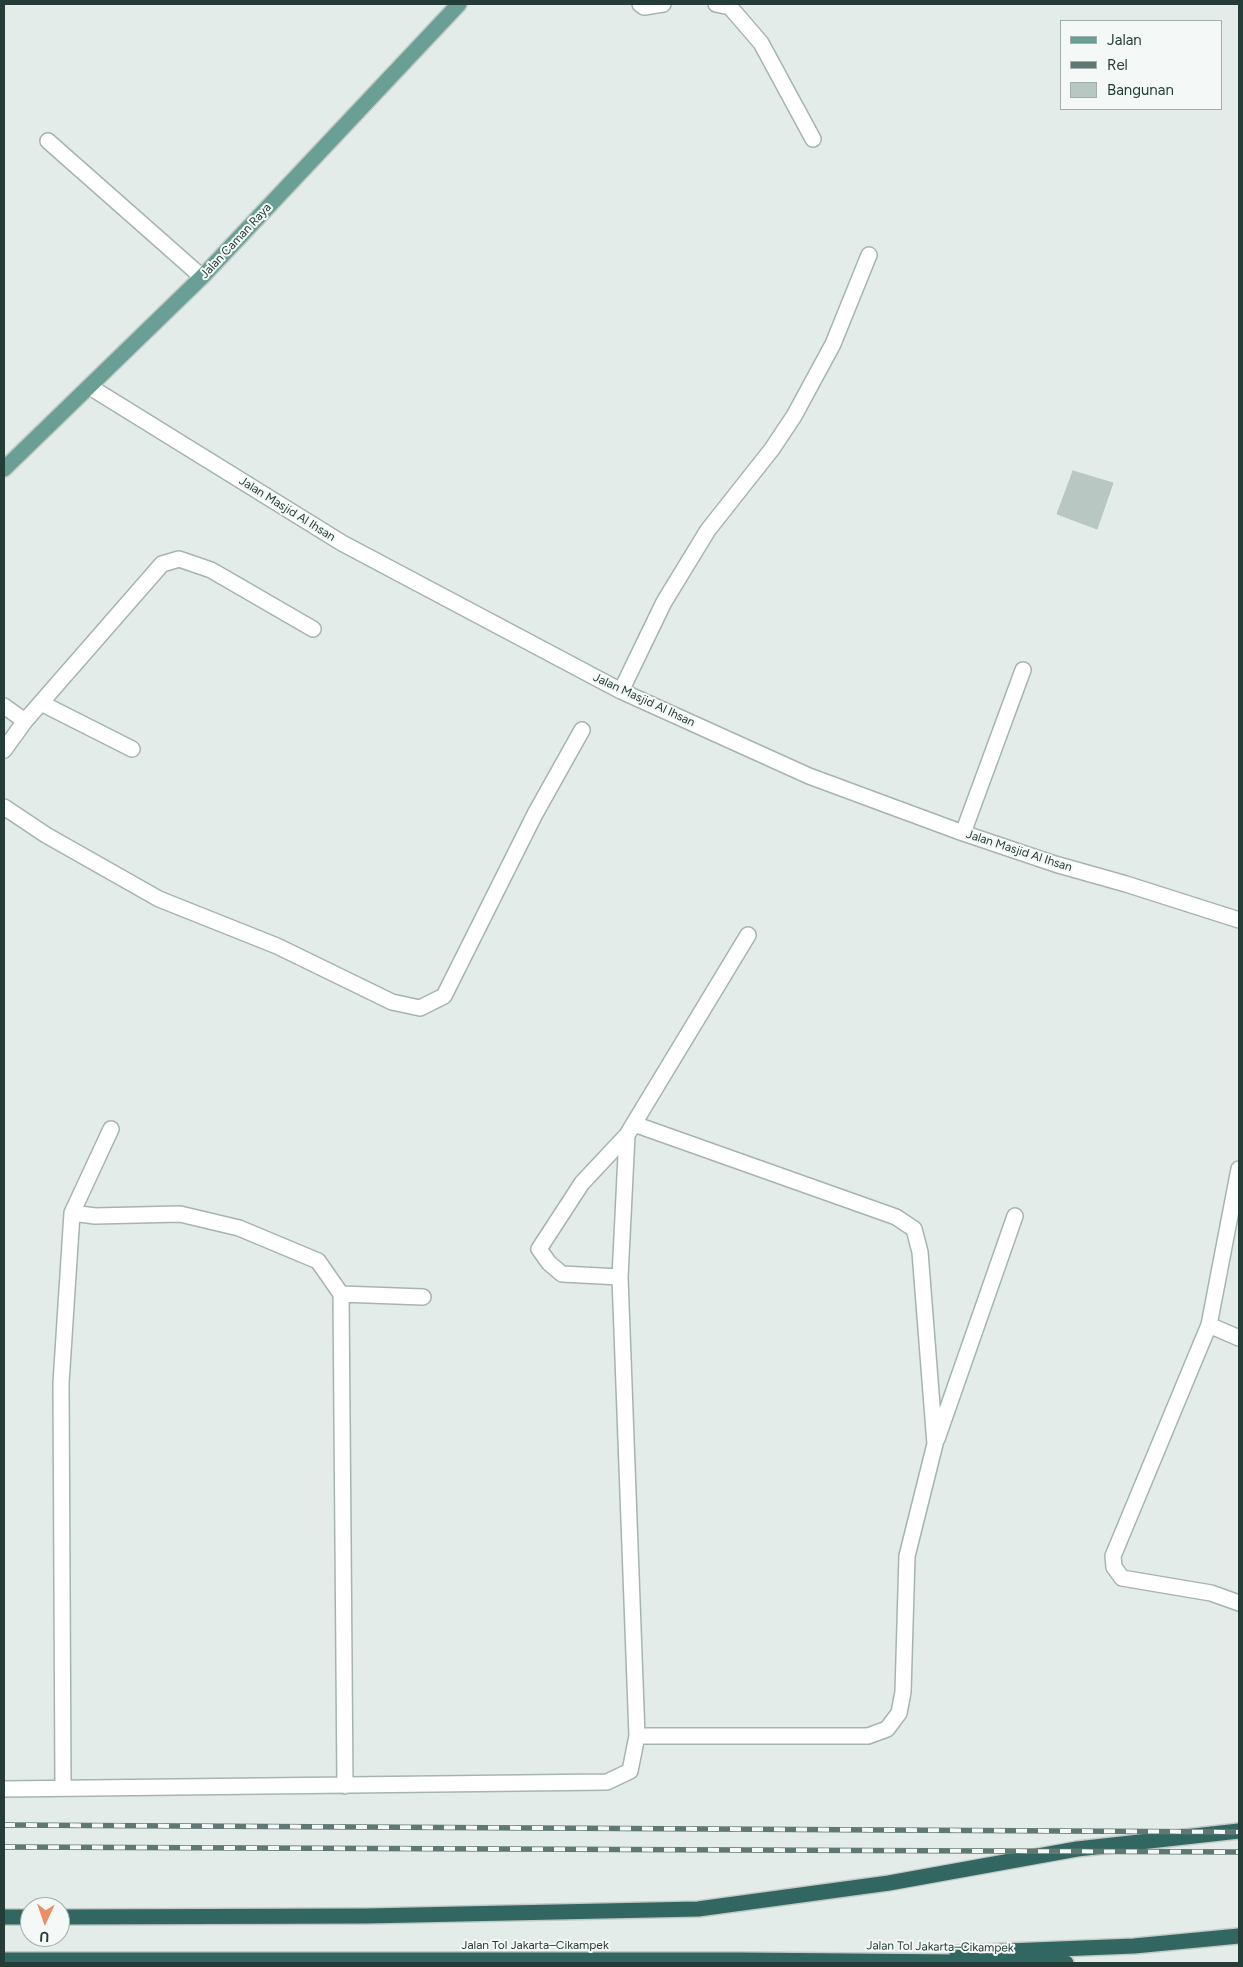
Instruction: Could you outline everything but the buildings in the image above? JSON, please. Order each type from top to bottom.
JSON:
[{"type":"highway","points":[[70,1917],[366,1916],[698,1909],[889,1883],[1077,1849],[1239,1831]]},
{"type":"highway","points":[[4,1917],[20,1917]]},
{"type":"highway","points":[[740,1960],[1134,1946],[1239,1936]]},
{"type":"highway","name":"Jalan Tol Jakarta–Cikampek","points":[[4,1960],[740,1960],[1066,1963]]},
{"type":"main road","name":"Jalan Caman Raya","points":[[4,469],[202,277],[459,4]]},
{"type":"street","points":[[640,4],[644,7],[663,4]]},
{"type":"street","points":[[716,4],[730,7],[761,43],[813,139]]},
{"type":"street","points":[[48,141],[202,277]]},
{"type":"street","points":[[621,691],[664,602],[708,530],[772,449],[794,416],[833,344],[869,255]]},
{"type":"street","name":"Jalan Masjid Al Ihsan","points":[[90,387],[342,543],[621,691],[809,776],[963,833],[1055,864],[1180,900],[1239,920]]},
{"type":"street","points":[[4,750],[25,721],[162,564],[179,559],[211,570],[313,629]]},
{"type":"street","points":[[963,833],[1023,670]]},
{"type":"street","points":[[41,703],[132,749]]},
{"type":"street","points":[[4,706],[25,721]]},
{"type":"street","points":[[4,808],[46,835],[159,899],[277,946],[392,1002],[420,1008],[444,996],[535,814],[582,730]]},
{"type":"street","points":[[620,1277],[562,1274],[549,1263],[539,1249],[582,1183],[631,1129],[748,935]]},
{"type":"street","points":[[63,1787],[61,1383],[72,1213],[111,1129]]},
{"type":"street","points":[[4,1789],[607,1782],[630,1771],[637,1736],[620,1277],[631,1129]]},
{"type":"street","points":[[631,1129],[896,1217],[914,1229],[920,1252],[935,1444]]},
{"type":"street","points":[[1239,1169],[1209,1325],[1113,1556],[1114,1567],[1122,1578],[1211,1593],[1239,1604]]},
{"type":"street","points":[[72,1213],[95,1216],[180,1214],[239,1228],[318,1261],[341,1294],[345,1786]]},
{"type":"street","points":[[637,1736],[868,1736],[887,1729],[899,1713],[903,1692],[907,1556],[935,1444],[1015,1216]]},
{"type":"street","points":[[341,1294],[423,1296]]},
{"type":"street","points":[[1209,1325],[1239,1338]]},
{"type":"railway","points":[[4,1825],[1239,1832]]},
{"type":"railway","points":[[4,1847],[1239,1852]]}]
